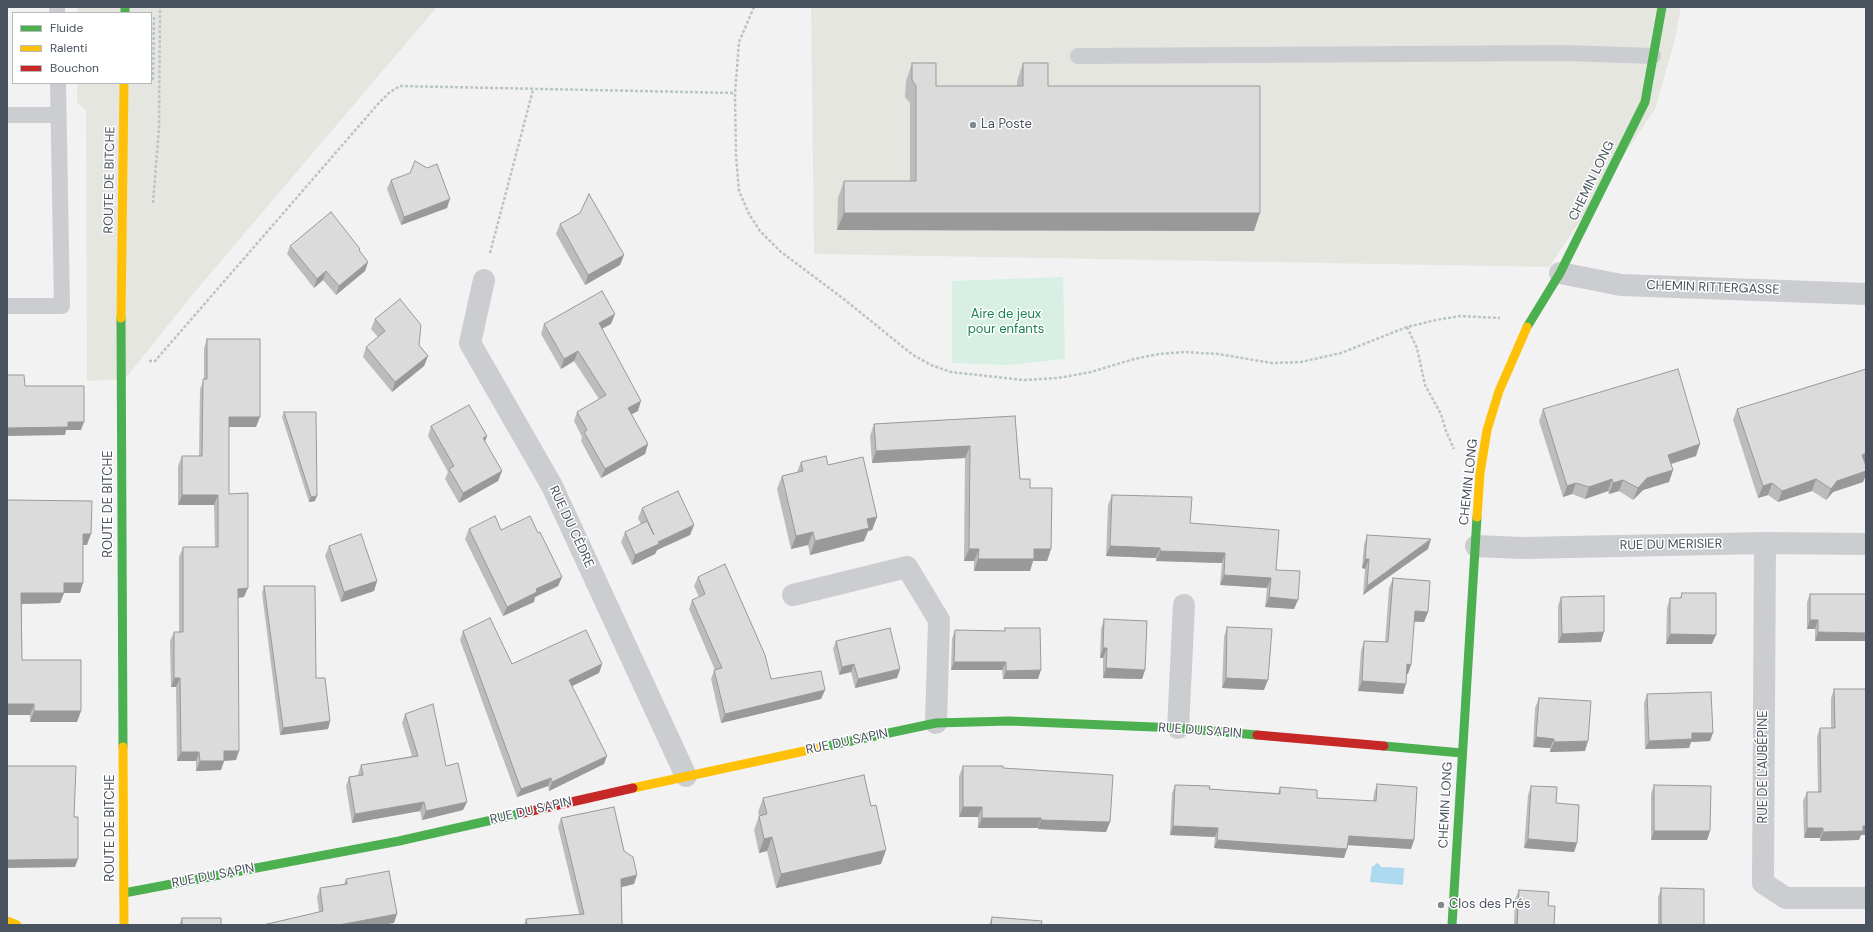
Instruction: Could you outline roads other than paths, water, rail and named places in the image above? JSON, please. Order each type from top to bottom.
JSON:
[{"type":"street","name":"CHEMIN LONG","points":[[1452,925],[1480,473],[1487,430],[1499,391],[1530,319],[1560,274],[1645,102],[1662,7]]},
{"type":"street","name":"ROUTE DE BITCHE","points":[[124,84],[121,346],[124,925]]},
{"type":"street","name":"CHEMIN RITTERGASSE","points":[[1560,274],[1621,285],[1866,294]]},
{"type":"street","name":"RUE DU CÈDRE","points":[[484,280],[470,343],[552,486],[686,776]]},
{"type":"street","name":"RUE DU MERISIER","points":[[1476,546],[1522,548],[1765,543],[1866,544]]},
{"type":"street","name":"RUE DE L'AUBÉPINE","points":[[1765,543],[1763,883],[1786,898],[1866,898]]},
{"type":"street","points":[[793,595],[907,567],[939,620],[936,723]]},
{"type":"street","points":[[1178,728],[1184,605]]},
{"type":"street","name":"RUE DU SAPIN","points":[[124,893],[399,841],[686,776],[936,723],[1009,721],[1178,728],[1462,753]]},
{"type":"street","points":[[7,921],[17,925]]},
{"type":"lane","points":[[1078,56],[1565,53],[1653,56]]},
{"type":"lane","points":[[7,306],[62,306],[58,84]]},
{"type":"lane","points":[[7,115],[58,115]]},
{"type":"water","points":[[1376,863],[1381,867],[1404,868],[1403,885],[1370,882],[1372,866]]},
{"type":"place","name":"La Poste","points":[[973,125]]},
{"type":"place","name":"Clos des Prés","points":[[1441,905]]},
{"type":"park label","name":"Aire de jeux pour enfants","points":[[1006,322]]}]
